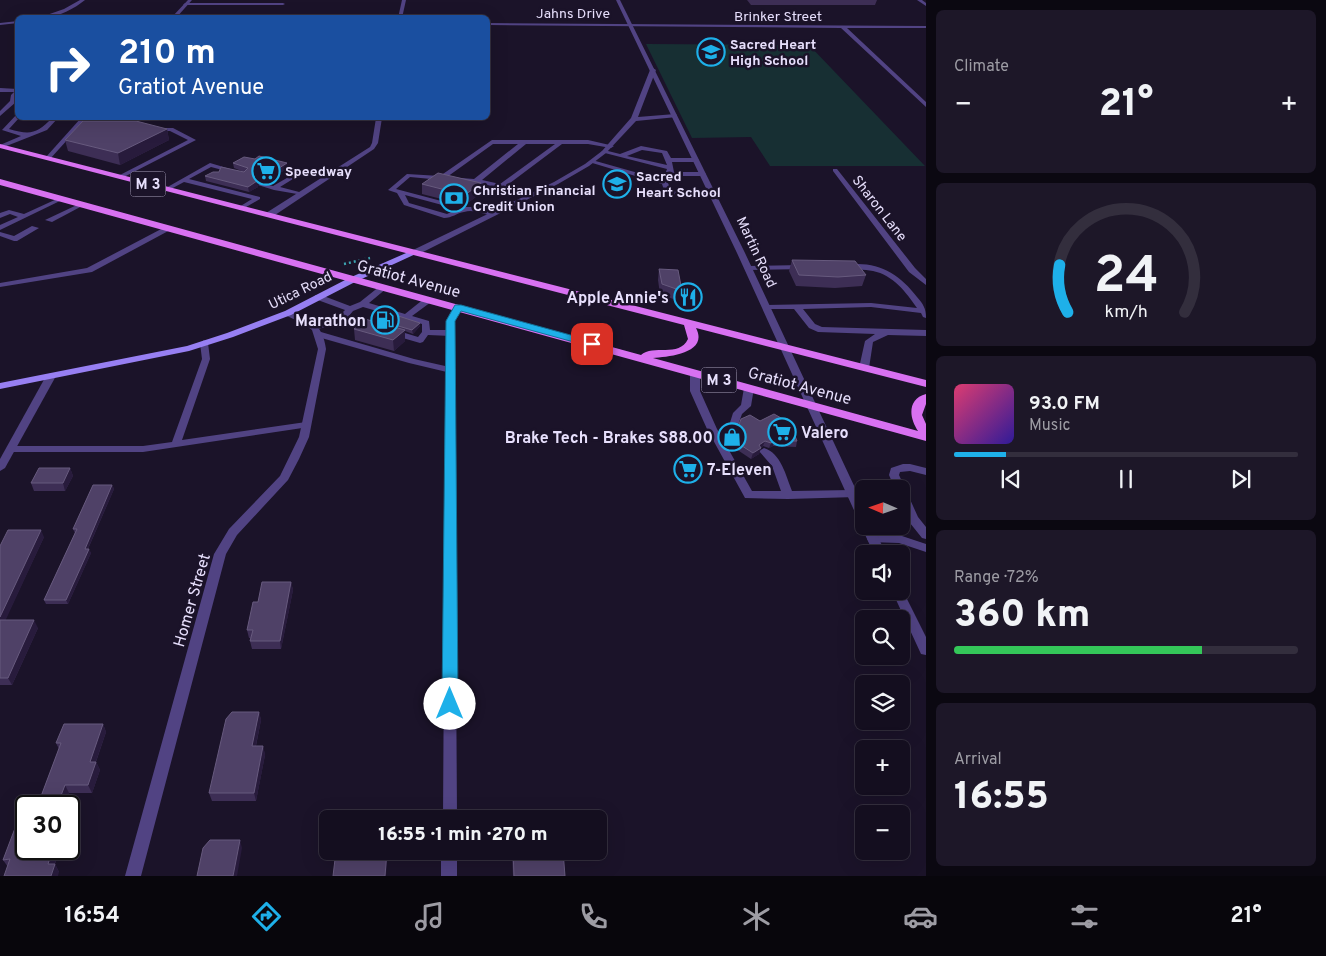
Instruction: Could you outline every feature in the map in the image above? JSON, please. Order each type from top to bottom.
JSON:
[{"type":"main road","name":"Gratiot Avenue","points":[[1,146],[926,384]]},
{"type":"main road","name":"Gratiot Avenue","points":[[0,182],[352,280],[458,307],[810,405],[926,435]]},
{"type":"main road","name":"Utica Road","points":[[0,386],[204,344],[261,325],[352,280],[416,252]]},
{"type":"main road","points":[[628,354],[670,354],[689,346],[694,341],[694,333],[688,322]]},
{"type":"main road","points":[[926,398],[920,402],[916,409],[915,417],[926,435]]},
{"type":"street","points":[[50,15],[66,10],[83,0]]},
{"type":"street","points":[[401,15],[404,0]]},
{"type":"street","name":"Martin Road","points":[[618,0],[748,268],[855,500]]},
{"type":"street","points":[[919,0],[926,5]]},
{"type":"street","points":[[176,15],[188,2],[283,4]]},
{"type":"street","points":[[0,24],[15,22]]},
{"type":"street","name":"Jahns Drive","points":[[490,24],[630,25]]},
{"type":"street","name":"Brinker Street","points":[[630,25],[926,28]]},
{"type":"street","points":[[842,27],[926,105]]},
{"type":"street","name":"Utica Road","points":[[416,252],[531,195],[592,162],[611,146],[634,119],[653,70]]},
{"type":"street","points":[[0,90],[15,91]]},
{"type":"street","points":[[0,114],[13,102],[15,94]]},
{"type":"street","points":[[634,119],[675,116]]},
{"type":"street","points":[[15,118],[4,130],[28,136]]},
{"type":"street","points":[[1,146],[45,129],[53,120]]},
{"type":"street","points":[[48,158],[82,120]]},
{"type":"street","points":[[269,215],[372,148],[375,143],[379,120]]},
{"type":"street","points":[[74,128],[84,128]]},
{"type":"street","points":[[120,177],[193,140],[171,129],[142,129]]},
{"type":"street","points":[[441,178],[492,142],[588,142],[611,146]]},
{"type":"street","points":[[476,181],[524,142]]},
{"type":"street","points":[[501,187],[561,142]]},
{"type":"street","points":[[621,156],[641,148],[665,152],[671,171],[665,184],[668,193],[712,193]]},
{"type":"street","points":[[604,152],[671,171],[703,174]]},
{"type":"street","points":[[668,160],[696,160]]},
{"type":"street","points":[[592,162],[665,184]]},
{"type":"street","points":[[167,189],[210,165],[244,174]]},
{"type":"street","name":"Sharon Lane","points":[[836,170],[912,270],[926,283]]},
{"type":"street","points":[[198,171],[208,173]]},
{"type":"street","points":[[242,208],[299,173]]},
{"type":"street","points":[[492,214],[477,209],[464,209],[391,190],[409,175],[476,181],[531,195]]},
{"type":"street","points":[[184,180],[258,198]]},
{"type":"street","points":[[269,180],[282,183]]},
{"type":"street","points":[[261,185],[301,194]]},
{"type":"street","points":[[400,192],[406,204],[447,216],[464,209]]},
{"type":"street","points":[[0,228],[61,199]]},
{"type":"street","points":[[36,211],[53,218],[81,205]]},
{"type":"street","points":[[0,216],[9,212],[25,216]]},
{"type":"street","points":[[0,234],[14,238],[35,228]]},
{"type":"street","points":[[0,285],[89,270],[168,229]]},
{"type":"street","points":[[748,268],[812,267]]},
{"type":"street","points":[[841,267],[883,270],[898,278],[925,313]]},
{"type":"street","points":[[318,331],[342,318],[350,309],[363,304],[383,288]]},
{"type":"street","points":[[318,297],[350,309]]},
{"type":"street","points":[[406,317],[428,300]]},
{"type":"street","points":[[342,318],[420,340],[426,332],[426,323],[363,304]]},
{"type":"street","points":[[766,307],[871,305],[900,307],[925,313]]},
{"type":"street","points":[[450,810],[450,321],[458,307]]},
{"type":"street","points":[[797,307],[812,326],[821,330],[837,332],[926,333]]},
{"type":"street","points":[[288,312],[318,331],[412,362],[451,370]]},
{"type":"street","name":"Homer Street","points":[[132,876],[220,554],[233,532],[284,478],[294,459],[306,426],[322,349],[318,331]]},
{"type":"street","points":[[426,332],[451,333]]},
{"type":"street","points":[[864,368],[869,341],[886,332]]},
{"type":"street","points":[[176,444],[206,359],[204,344]]},
{"type":"street","points":[[695,373],[695,391],[705,414],[749,495],[852,494]]},
{"type":"street","points":[[1,465],[51,376]]},
{"type":"street","points":[[732,429],[738,413],[746,406],[749,388]]},
{"type":"street","points":[[11,449],[143,449],[306,426]]},
{"type":"street","points":[[764,451],[777,466],[788,494]]},
{"type":"street","points":[[896,480],[894,475],[895,470],[899,468],[906,467],[926,472]]},
{"type":"street","points":[[910,512],[926,535]]},
{"type":"street","name":"Martin Road","points":[[871,535],[876,545]]},
{"type":"street","points":[[873,539],[899,539],[926,548]]},
{"type":"street","points":[[902,600],[926,650]]},
{"type":"street","points":[[449,860],[449,876]]},
{"type":"path","points":[[336,266],[374,257]]},
{"type":"green space","points":[[646,44],[809,45],[925,166],[770,166],[751,137],[692,138]]},
{"type":"building","points":[[83,121],[136,121],[167,129],[118,153],[65,140]]},
{"type":"building","points":[[259,156],[287,163],[265,177],[259,176],[255,179],[257,181],[248,187],[205,176],[213,172],[219,172],[221,167],[244,172],[248,168],[233,163],[244,157],[255,159]]},
{"type":"building","points":[[438,173],[481,183],[465,195],[422,184]]},
{"type":"building","points":[[792,260],[855,261],[866,275],[838,277],[799,275]]},
{"type":"building","points":[[659,269],[678,270],[682,291],[662,284]]},
{"type":"building","points":[[383,311],[420,323],[412,330],[374,319]]},
{"type":"building","points":[[365,319],[405,330],[393,340],[354,329]]},
{"type":"building","points":[[774,414],[790,423],[797,441],[774,441],[771,443],[765,441],[759,445],[761,448],[753,453],[728,437],[724,429],[729,426],[738,427],[741,419],[750,415],[760,421]]},
{"type":"building","points":[[39,468],[70,468],[63,483],[31,483]]},
{"type":"building","points":[[93,485],[112,485],[85,549],[89,549],[66,600],[44,600],[77,529],[73,529]]},
{"type":"building","points":[[8,530],[41,530],[0,617],[0,546]]},
{"type":"building","points":[[262,582],[291,582],[280,641],[250,641],[253,630],[247,630],[253,602],[258,602]]},
{"type":"building","points":[[0,620],[34,620],[8,678],[0,678]]},
{"type":"building","points":[[232,712],[259,712],[252,746],[263,746],[254,793],[209,793],[226,719]]},
{"type":"building","points":[[64,724],[103,724],[90,762],[96,762],[88,785],[65,785],[61,795],[42,795],[61,743],[56,743]]},
{"type":"building","points":[[15,828],[15,860],[49,860],[48,864],[55,864],[51,876],[4,876],[10,859],[3,860]]},
{"type":"building","points":[[210,840],[240,840],[233,876],[197,876],[203,848]]},
{"type":"building","points":[[335,860],[386,860],[385,876],[333,876]]},
{"type":"building","points":[[513,860],[564,860],[565,876],[514,876]]},
{"type":"place","name":"Sacred Heart High School","points":[[711,52]]},
{"type":"place","name":"Speedway","points":[[266,171]]},
{"type":"place","name":"Sacred Heart School","points":[[617,184]]},
{"type":"place","name":"Christian Financial Credit Union","points":[[454,198]]},
{"type":"place","name":"Apple Annie's","points":[[688,297]]},
{"type":"place","name":"Marathon","points":[[385,320]]},
{"type":"place","name":"Valero","points":[[782,432]]},
{"type":"place","name":"Brake Tech - Brakes S88.00","points":[[732,437]]},
{"type":"place","name":"7-Eleven","points":[[688,469]]},
{"type":"route","points":[[450,704],[450,321],[458,307],[592,344]]}]
